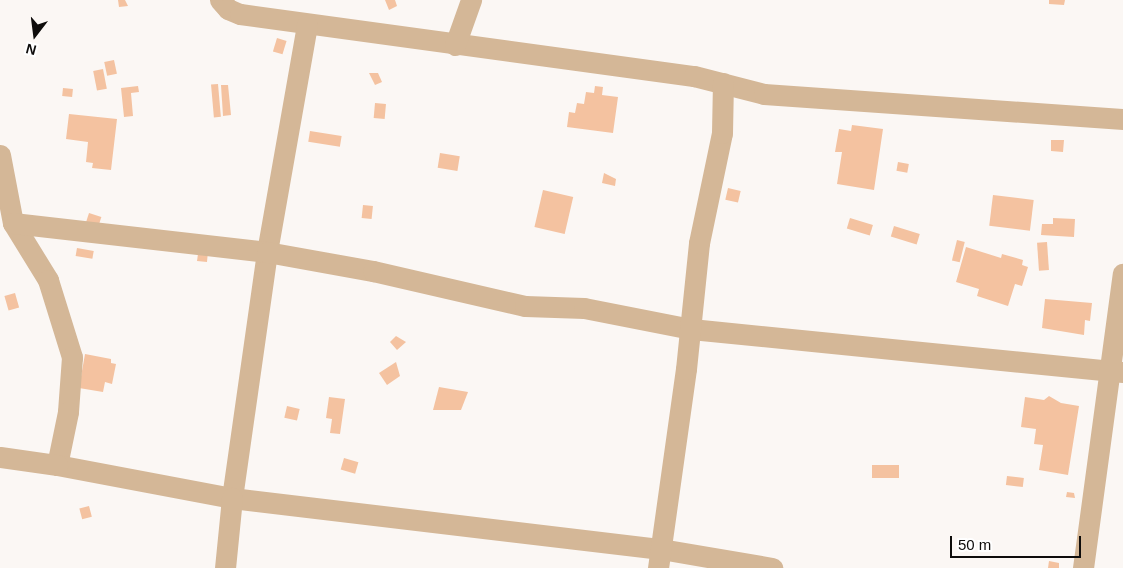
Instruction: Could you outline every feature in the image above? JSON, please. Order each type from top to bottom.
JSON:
[{"type":"street","points":[[220,0],[228,9],[240,14],[307,25],[694,76],[764,94],[1123,119]]},
{"type":"street","points":[[455,45],[471,0]]},
{"type":"street","points":[[225,568],[232,498],[267,252],[307,25]]},
{"type":"street","points":[[660,558],[691,328],[704,213],[722,133],[723,83]]},
{"type":"street","points":[[0,155],[13,223],[48,280],[72,357],[68,412],[56,466]]},
{"type":"street","points":[[13,223],[267,252],[382,273],[509,303],[584,308],[691,328],[1116,371]]},
{"type":"street","points":[[1084,568],[1116,371],[1123,274]]},
{"type":"street","points":[[0,457],[232,498],[660,558],[772,568]]},
{"type":"building","points":[[118,0],[125,0],[128,6],[119,7]]},
{"type":"building","points":[[385,0],[395,0],[397,6],[389,10]]},
{"type":"building","points":[[1049,0],[1065,0],[1064,5],[1049,4]]},
{"type":"building","points":[[277,38],[287,41],[282,54],[273,51]]},
{"type":"building","points":[[114,60],[117,74],[107,76],[104,62]]},
{"type":"building","points":[[103,69],[107,89],[97,91],[93,71]]},
{"type":"building","points":[[369,73],[378,73],[382,82],[375,85]]},
{"type":"building","points":[[218,84],[221,117],[214,117],[211,85]]},
{"type":"building","points":[[221,85],[228,85],[231,115],[223,116]]},
{"type":"building","points":[[138,86],[139,92],[131,93],[133,116],[124,117],[121,88]]},
{"type":"building","points":[[595,86],[603,87],[602,95],[618,97],[613,133],[567,127],[569,112],[575,113],[577,103],[584,104],[586,92],[594,93]]},
{"type":"building","points":[[63,88],[73,89],[72,97],[62,96]]},
{"type":"building","points":[[375,103],[386,104],[385,119],[374,118]]},
{"type":"building","points":[[69,114],[117,119],[111,170],[92,168],[93,163],[86,162],[88,142],[66,139]]},
{"type":"building","points":[[852,125],[883,129],[874,190],[837,184],[842,152],[835,152],[839,129],[851,131]]},
{"type":"building","points":[[310,131],[342,136],[340,147],[308,142]]},
{"type":"building","points":[[1051,140],[1064,140],[1063,152],[1051,151]]},
{"type":"building","points":[[440,153],[460,156],[457,171],[438,168]]},
{"type":"building","points":[[898,162],[909,164],[907,173],[896,171]]},
{"type":"building","points":[[604,173],[616,179],[615,186],[602,183]]},
{"type":"building","points":[[728,188],[741,191],[738,203],[725,200]]},
{"type":"building","points":[[543,190],[573,197],[565,234],[534,227]]},
{"type":"building","points":[[993,195],[1034,200],[1030,231],[989,226]]},
{"type":"building","points":[[363,205],[373,206],[372,219],[362,218]]},
{"type":"building","points":[[89,213],[101,217],[98,228],[85,224]]},
{"type":"building","points":[[850,218],[873,225],[870,236],[847,229]]},
{"type":"building","points":[[1053,218],[1075,219],[1074,237],[1041,235],[1042,224],[1053,224]]},
{"type":"building","points":[[894,226],[920,234],[917,244],[891,237]]},
{"type":"building","points":[[957,240],[965,242],[960,262],[952,260]]},
{"type":"building","points":[[1047,242],[1049,270],[1039,271],[1037,243]]},
{"type":"building","points":[[199,247],[208,251],[207,262],[197,261]]},
{"type":"building","points":[[966,247],[1001,258],[1002,254],[1023,260],[1022,265],[1028,267],[1022,286],[1015,284],[1008,306],[977,296],[979,289],[956,282]]},
{"type":"building","points":[[77,248],[94,251],[92,259],[76,256]]},
{"type":"building","points":[[15,293],[19,307],[9,310],[4,296]]},
{"type":"building","points":[[1045,299],[1092,303],[1090,321],[1085,320],[1084,335],[1042,328]]},
{"type":"building","points":[[396,336],[406,342],[397,350],[390,342]]},
{"type":"building","points":[[85,354],[111,359],[111,363],[116,364],[112,384],[105,382],[103,392],[79,388]]},
{"type":"building","points":[[396,362],[400,376],[387,385],[379,373]]},
{"type":"building","points":[[439,387],[468,392],[461,410],[433,410]]},
{"type":"building","points":[[1049,396],[1061,403],[1079,406],[1068,475],[1039,470],[1043,445],[1034,444],[1036,429],[1021,427],[1025,397],[1044,400]]},
{"type":"building","points":[[329,397],[345,399],[340,434],[330,433],[332,419],[326,418]]},
{"type":"building","points":[[287,406],[300,409],[297,421],[284,418]]},
{"type":"building","points":[[344,458],[358,462],[355,474],[341,470]]},
{"type":"building","points":[[872,465],[899,465],[899,478],[872,478]]},
{"type":"building","points":[[1007,476],[1024,478],[1023,487],[1006,485]]},
{"type":"building","points":[[1067,492],[1074,493],[1075,498],[1066,497]]},
{"type":"building","points":[[89,506],[92,517],[82,519],[79,509]]},
{"type":"building","points":[[1049,561],[1059,563],[1059,568],[1048,568]]}]
